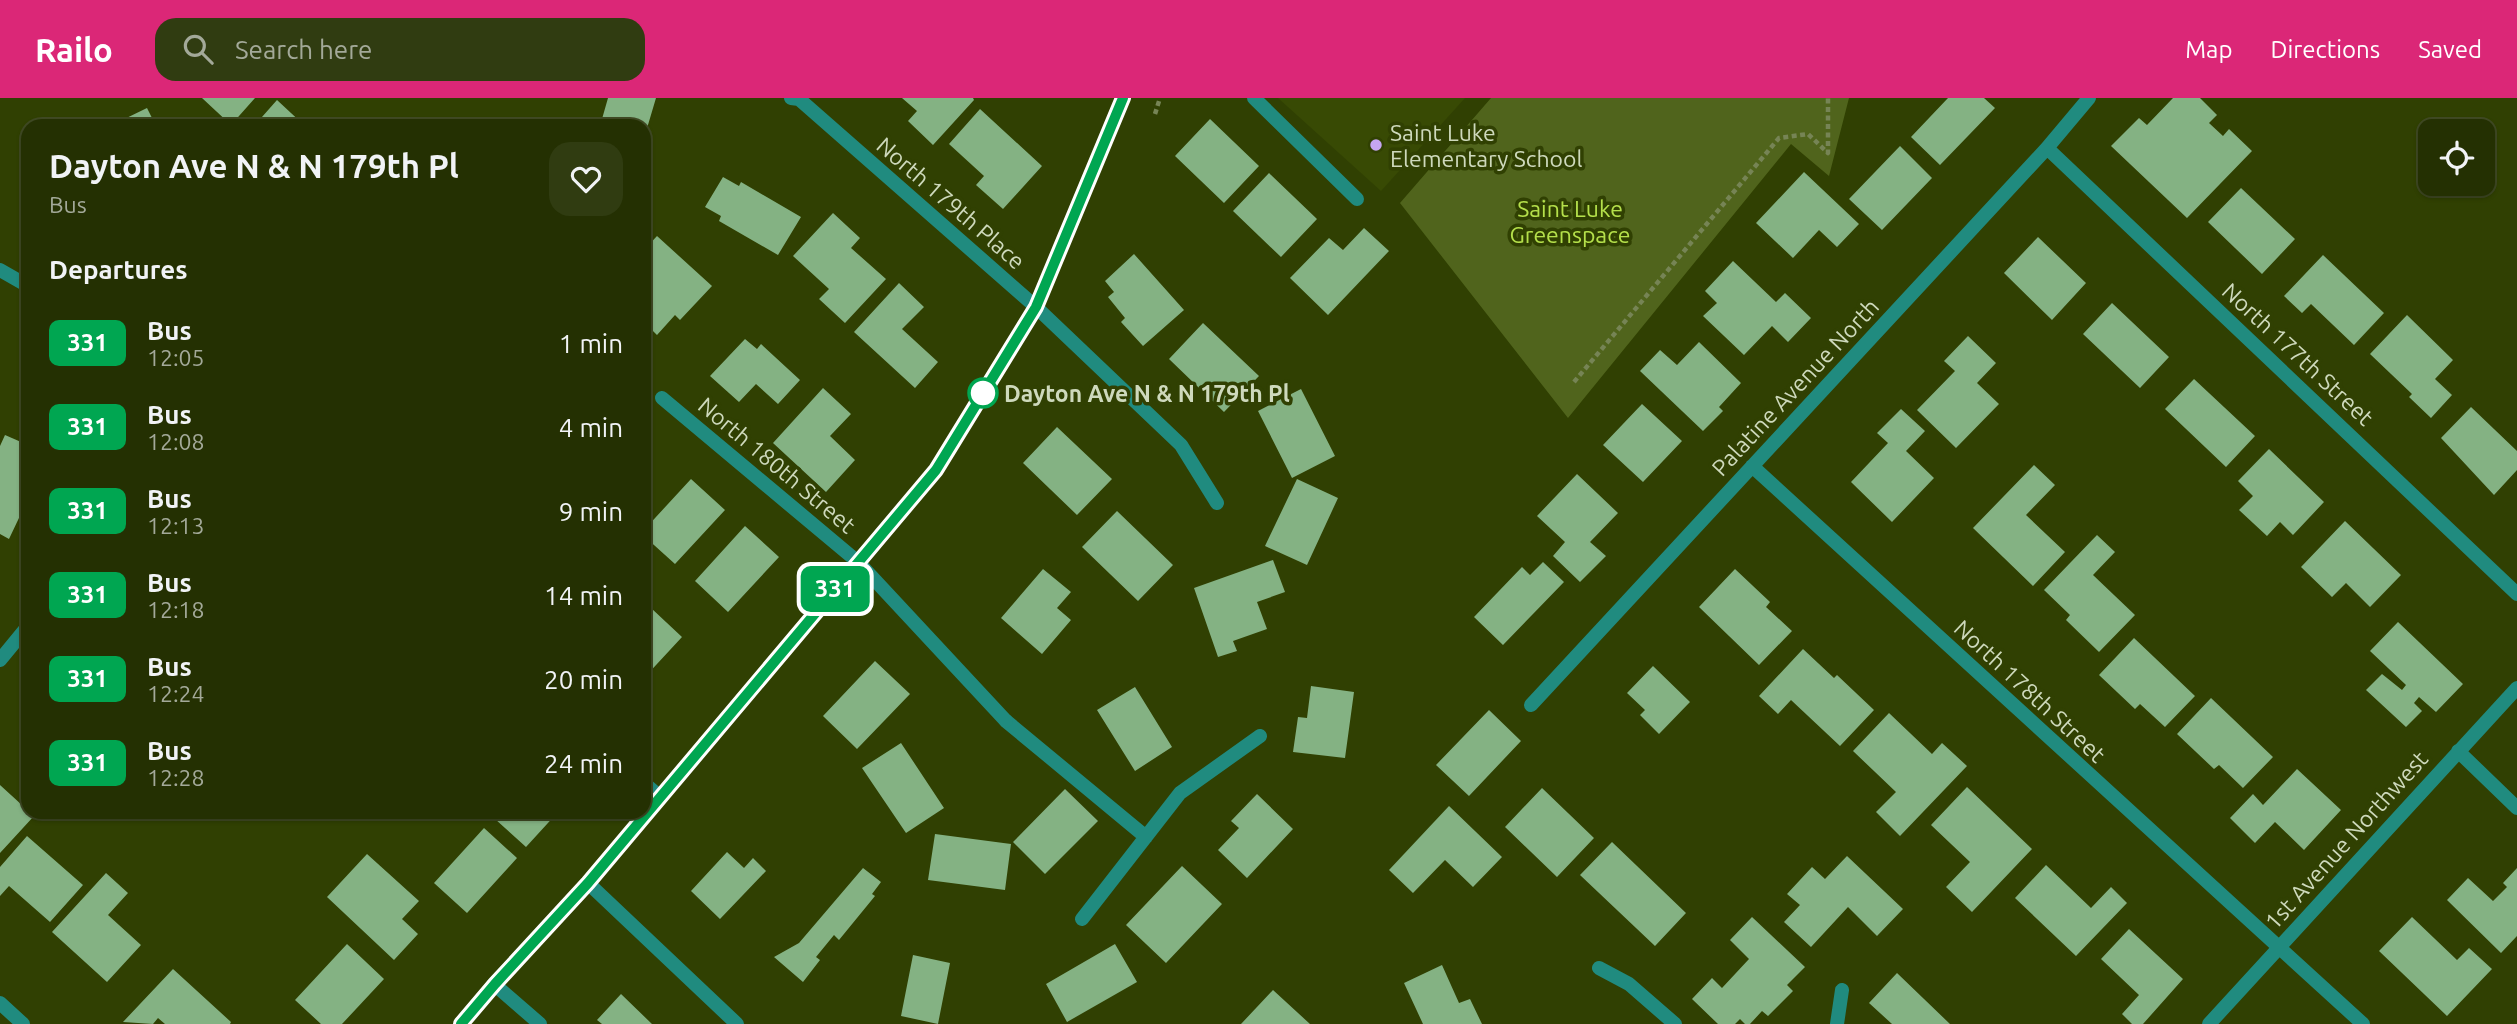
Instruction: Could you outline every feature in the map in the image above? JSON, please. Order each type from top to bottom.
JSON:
[{"type":"street","name":"North 179th Place","points":[[791,98],[799,99],[1036,307],[1181,445],[1217,503]]},
{"type":"street","points":[[651,806],[936,470],[1036,307],[1123,98]]},
{"type":"street","points":[[1254,98],[1357,199]]},
{"type":"street","name":"Palatine Avenue North","points":[[1531,705],[2047,148],[2089,98]]},
{"type":"street","name":"North 177th Street","points":[[2047,148],[2517,594]]},
{"type":"street","points":[[0,270],[21,282]]},
{"type":"street","name":"North 180th Street","points":[[663,398],[858,562],[1006,721],[1146,836]]},
{"type":"street","name":"North 178th Street","points":[[1752,466],[2363,1024]]},
{"type":"street","points":[[0,660],[21,634]]},
{"type":"street","name":"1st Avenue Northwest","points":[[2209,1024],[2517,688]]},
{"type":"street","points":[[1082,919],[1180,793],[1260,736]]},
{"type":"street","points":[[2458,751],[2517,808]]},
{"type":"street","points":[[651,789],[659,796]]},
{"type":"street","points":[[461,1024],[588,883],[640,819]]},
{"type":"street","points":[[588,883],[737,1024]]},
{"type":"street","points":[[1599,968],[1629,984],[1675,1024]]},
{"type":"street","points":[[495,984],[540,1024]]},
{"type":"street","points":[[1837,1024],[1842,990]]},
{"type":"street","points":[[0,1003],[23,1024]]},
{"type":"path","points":[[1155,114],[1160,98]]},
{"type":"path","points":[[1574,383],[1779,138],[1808,134],[1828,153],[1828,98]]},
{"type":"shaded area","name":"Saint Luke Elementary School","points":[[1278,98],[1465,98],[1381,191]]},
{"type":"green space","name":"Saint Luke Greenspace","points":[[1491,98],[1849,98],[1829,176],[1791,144],[1568,418],[1400,203]]},
{"type":"building","points":[[202,98],[255,98],[236,119],[225,119]]},
{"type":"building","points":[[608,98],[656,98],[650,119],[602,119]]},
{"type":"building","points":[[902,98],[974,100],[933,145],[908,121],[917,111]]},
{"type":"building","points":[[1948,98],[1984,98],[1995,108],[1940,165],[1911,137]]},
{"type":"building","points":[[2173,98],[2200,98],[2217,115],[2209,123],[2223,136],[2229,129],[2252,151],[2187,218],[2111,146],[2139,118],[2147,125]]},
{"type":"building","points":[[277,100],[297,119],[260,119]]},
{"type":"building","points":[[147,108],[152,119],[124,119]]},
{"type":"building","points":[[980,109],[1042,166],[1003,209],[976,185],[984,176],[949,144]]},
{"type":"building","points":[[1210,119],[1259,166],[1224,203],[1175,156]]},
{"type":"building","points":[[1900,146],[1932,178],[1882,230],[1849,199]]},
{"type":"building","points":[[1804,172],[1859,224],[1837,247],[1819,230],[1793,258],[1756,223]]},
{"type":"building","points":[[1269,173],[1317,219],[1281,257],[1233,211]]},
{"type":"building","points":[[723,177],[739,186],[741,182],[801,217],[778,255],[719,221],[721,216],[705,207]]},
{"type":"building","points":[[2241,188],[2295,239],[2262,274],[2208,222]]},
{"type":"building","points":[[833,213],[860,238],[851,248],[886,279],[845,323],[819,299],[829,289],[793,256]]},
{"type":"building","points":[[1364,228],[1389,251],[1328,315],[1290,278],[1329,238],[1343,250]]},
{"type":"building","points":[[657,236],[712,286],[680,320],[675,315],[657,335],[651,329],[651,242]]},
{"type":"building","points":[[2038,237],[2086,283],[2052,320],[2004,273]]},
{"type":"building","points":[[1134,254],[1184,310],[1143,346],[1121,322],[1125,318],[1108,297],[1114,292],[1105,281]]},
{"type":"building","points":[[2323,255],[2384,313],[2354,345],[2311,304],[2302,313],[2284,296]]},
{"type":"building","points":[[1733,261],[1776,302],[1785,293],[1811,318],[1788,342],[1772,326],[1744,355],[1703,316],[1717,303],[1705,291]]},
{"type":"building","points":[[899,283],[924,307],[902,329],[938,362],[915,388],[854,332]]},
{"type":"building","points":[[2112,303],[2169,357],[2140,388],[2083,334]]},
{"type":"building","points":[[2407,315],[2453,360],[2435,379],[2452,395],[2431,418],[2409,397],[2412,394],[2370,354]]},
{"type":"building","points":[[1203,323],[1259,376],[1224,412],[1169,359]]},
{"type":"building","points":[[1968,336],[1996,363],[1977,383],[1999,404],[1956,448],[1917,410],[1955,371],[1944,361]]},
{"type":"building","points":[[745,339],[757,349],[761,344],[800,380],[778,404],[756,384],[739,402],[710,376]]},
{"type":"building","points":[[1699,342],[1741,383],[1719,407],[1723,411],[1703,431],[1640,371],[1660,350],[1677,365]]},
{"type":"building","points":[[2194,379],[2255,436],[2226,467],[2165,409]]},
{"type":"building","points":[[823,388],[851,414],[830,436],[855,460],[826,492],[773,443]]},
{"type":"building","points":[[1301,389],[1335,456],[1292,478],[1258,411]]},
{"type":"building","points":[[1642,404],[1682,441],[1643,482],[1603,445]]},
{"type":"building","points":[[2471,407],[2517,451],[2517,470],[2494,495],[2441,438]]},
{"type":"building","points":[[1901,409],[1925,431],[1906,451],[1934,478],[1892,522],[1851,482],[1888,443],[1877,433]]},
{"type":"building","points":[[1057,427],[1112,479],[1077,515],[1023,463]]},
{"type":"building","points":[[5,435],[21,442],[21,514],[9,539],[0,534],[0,446]]},
{"type":"building","points":[[2269,449],[2324,502],[2293,535],[2280,522],[2267,536],[2239,510],[2253,496],[2238,481]]},
{"type":"building","points":[[2034,465],[2055,485],[2026,515],[2065,552],[2033,586],[1973,528]]},
{"type":"building","points":[[1577,474],[1618,513],[1590,542],[1606,556],[1580,582],[1553,556],[1565,542],[1537,516]]},
{"type":"building","points":[[691,479],[725,510],[675,564],[651,542],[651,522]]},
{"type":"building","points":[[1297,479],[1338,498],[1307,565],[1265,546]]},
{"type":"building","points":[[1117,511],[1173,565],[1138,601],[1082,547]]},
{"type":"building","points":[[2345,521],[2401,575],[2370,607],[2346,583],[2332,597],[2301,567]]},
{"type":"building","points":[[745,526],[779,557],[728,612],[695,581]]},
{"type":"building","points":[[2097,535],[2115,552],[2093,575],[2135,615],[2099,652],[2066,620],[2070,615],[2044,590]]},
{"type":"building","points":[[1273,560],[1285,592],[1257,602],[1267,629],[1233,641],[1237,651],[1218,657],[1194,588]]},
{"type":"building","points":[[1543,562],[1564,582],[1503,645],[1474,617],[1522,567],[1530,575]]},
{"type":"building","points":[[1043,569],[1071,592],[1057,608],[1071,620],[1042,654],[1001,618]]},
{"type":"building","points":[[1735,569],[1770,602],[1766,607],[1792,631],[1759,665],[1699,607]]},
{"type":"building","points":[[651,608],[682,637],[651,670]]},
{"type":"building","points":[[2398,622],[2463,684],[2436,712],[2419,697],[2414,703],[2422,711],[2406,727],[2366,690],[2382,674],[2402,690],[2406,685],[2370,651]]},
{"type":"building","points":[[2134,638],[2195,696],[2165,727],[2140,704],[2135,709],[2099,675]]},
{"type":"building","points":[[1803,649],[1834,678],[1837,675],[1874,710],[1840,746],[1791,700],[1778,714],[1759,696]]},
{"type":"building","points":[[875,661],[910,694],[857,749],[823,716]]},
{"type":"building","points":[[1653,666],[1690,702],[1659,734],[1640,715],[1645,710],[1627,693]]},
{"type":"building","points":[[1311,686],[1354,692],[1345,758],[1293,752],[1298,717],[1307,718]]},
{"type":"building","points":[[1135,687],[1172,747],[1135,771],[1097,710]]},
{"type":"building","points":[[2211,698],[2273,757],[2243,788],[2219,765],[2214,769],[2177,734]]},
{"type":"building","points":[[1489,710],[1521,741],[1469,796],[1436,765]]},
{"type":"building","points":[[1889,713],[1932,754],[1942,743],[1967,766],[1900,836],[1876,812],[1896,792],[1853,751]]},
{"type":"building","points":[[901,743],[944,808],[906,833],[862,768]]},
{"type":"building","points":[[2297,769],[2341,810],[2304,850],[2275,822],[2255,843],[2230,818],[2253,794],[2263,805]]},
{"type":"building","points":[[0,785],[21,804],[21,819],[31,819],[0,853]]},
{"type":"building","points":[[1967,787],[2032,849],[1972,912],[1946,887],[1970,862],[1931,825]]},
{"type":"building","points":[[1542,788],[1594,838],[1557,877],[1505,827]]},
{"type":"building","points":[[1065,789],[1098,821],[1045,874],[1013,842]]},
{"type":"building","points":[[1257,794],[1293,829],[1247,878],[1218,850],[1239,828],[1231,821]]},
{"type":"building","points":[[1449,806],[1502,857],[1473,887],[1445,860],[1413,893],[1389,870]]},
{"type":"building","points":[[495,819],[552,819],[526,847]]},
{"type":"building","points":[[484,828],[517,858],[467,913],[434,883]]},
{"type":"building","points":[[935,834],[1011,844],[1005,890],[928,880]]},
{"type":"building","points":[[27,836],[83,885],[50,922],[9,886],[0,896],[0,867]]},
{"type":"building","points":[[1612,842],[1686,913],[1655,946],[1580,875]]},
{"type":"building","points":[[727,852],[744,868],[753,858],[766,871],[720,919],[691,891]]},
{"type":"building","points":[[367,854],[419,901],[402,919],[418,934],[394,960],[327,897]]},
{"type":"building","points":[[1847,856],[1903,909],[1877,936],[1848,907],[1811,947],[1784,922],[1800,905],[1787,894],[1812,867],[1825,879]]},
{"type":"building","points":[[2046,865],[2091,908],[2111,887],[2127,903],[2076,956],[2015,898]]},
{"type":"building","points":[[1182,866],[1222,904],[1166,963],[1126,925]]},
{"type":"building","points":[[863,868],[881,882],[872,894],[875,896],[839,940],[834,935],[816,957],[820,960],[803,982],[774,957],[799,943]]},
{"type":"building","points":[[2517,868],[2517,936],[2501,953],[2447,900],[2468,878],[2493,901],[2507,887],[2503,883]]},
{"type":"building","points":[[106,873],[128,893],[108,915],[141,945],[107,982],[52,932]]},
{"type":"building","points":[[1752,917],[1805,967],[1787,985],[1793,991],[1768,1016],[1762,1011],[1750,1024],[1745,1024],[1740,1019],[1735,1024],[1718,1024],[1692,999],[1712,978],[1722,988],[1749,959],[1730,940]]},
{"type":"building","points":[[2412,917],[2457,960],[2469,948],[2492,969],[2447,1016],[2379,951]]},
{"type":"building","points":[[2129,929],[2183,979],[2143,1024],[2132,1024],[2122,1014],[2139,995],[2101,959]]},
{"type":"building","points":[[347,944],[384,979],[342,1024],[321,1024],[295,1000]]},
{"type":"building","points":[[1115,944],[1137,982],[1067,1022],[1046,984]]},
{"type":"building","points":[[913,955],[950,963],[938,1024],[901,1016]]},
{"type":"building","points":[[1442,965],[1459,1003],[1470,999],[1482,1024],[1423,1024],[1404,983]]},
{"type":"building","points":[[173,969],[231,1022],[230,1024],[165,1024],[158,1018],[153,1024],[123,1022]]},
{"type":"building","points":[[1897,973],[1950,1024],[1892,1024],[1869,1003]]},
{"type":"building","points":[[1273,990],[1310,1024],[1241,1024]]},
{"type":"building","points":[[621,994],[652,1024],[602,1024],[597,1020]]},
{"type":"bus line","name":"331","points":[[651,806],[936,470],[1036,307],[1123,98]]},
{"type":"bus line","name":"331","points":[[461,1024],[588,883],[640,819]]},
{"type":"place","name":"Saint Luke Elementary School","points":[[1376,145]]},
{"type":"place","name":"Dayton Ave N & N 179th Pl","points":[[983,393]]}]
